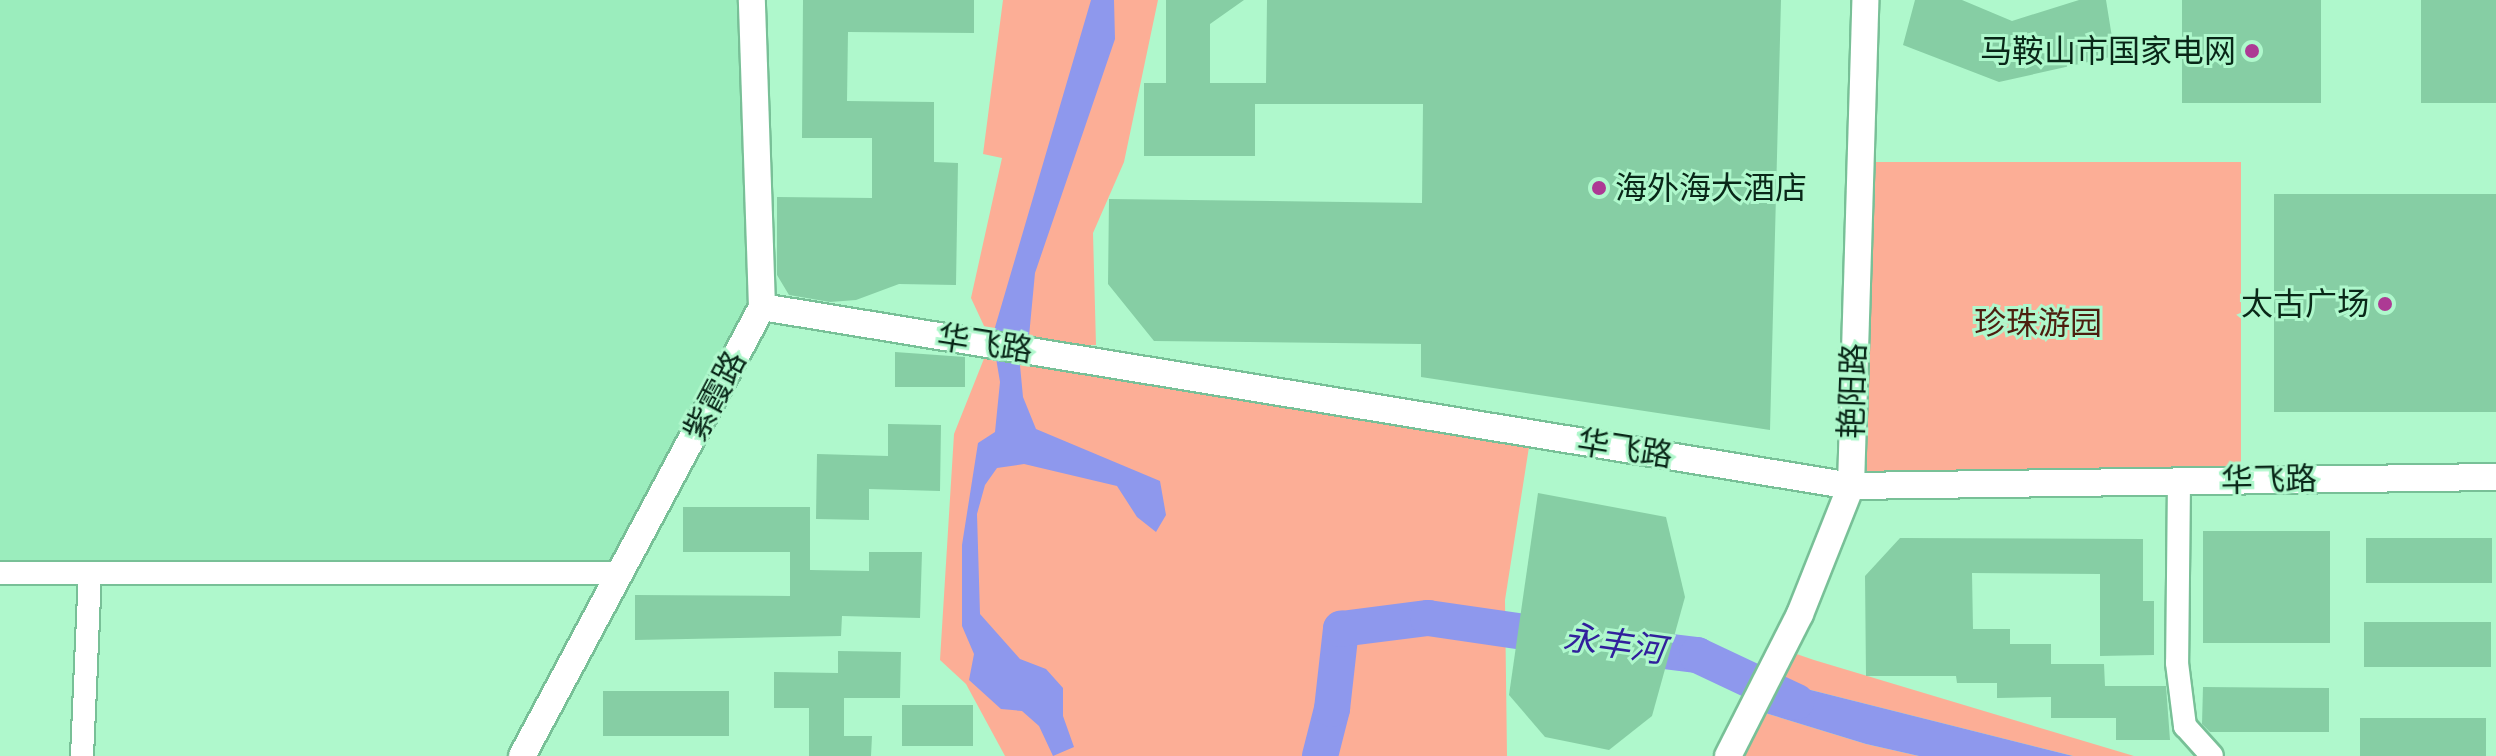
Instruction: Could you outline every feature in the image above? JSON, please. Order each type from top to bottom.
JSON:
[{"type":"street","name":"紫霞路","points":[[522,756],[762,307],[752,0]]},
{"type":"street","name":"艳阳路","points":[[1728,756],[1800,614],[1851,486],[1865,0]]},
{"type":"street","name":"华飞路","points":[[762,307],[1851,486],[2496,477]]},
{"type":"street","points":[[2179,481],[2179,679],[2185,726],[2212,756]]},
{"type":"street","points":[[0,573],[622,573]]},
{"type":"street","points":[[82,756],[90,573]]},
{"type":"shaded area","points":[[0,0],[752,0],[762,307],[622,573],[0,573]]},
{"type":"green space","points":[[1003,0],[1158,0],[1124,162],[1093,233],[1096,345],[1035,347],[1531,434],[1505,600],[1507,756],[1005,756],[966,684],[940,660],[954,434],[991,341],[971,298],[1002,158],[983,154]]},
{"type":"green space","name":"珍珠游园","points":[[1860,162],[2241,162],[2241,486],[1860,486]]},
{"type":"green space","points":[[1782,649],[2134,756],[2073,756],[1767,679]]},
{"type":"green space","points":[[1752,709],[1866,744],[1919,756],[1728,756]]},
{"type":"water","points":[[1091,0],[1114,0],[1115,39],[1035,273],[1028,347],[991,341]]},
{"type":"water","points":[[995,352],[1019,355],[1023,397],[1036,429],[1160,481],[1166,515],[1156,532],[1137,517],[1117,486],[1024,464],[997,468],[985,485],[977,514],[980,614],[1020,659],[1046,669],[1063,688],[1063,716],[1074,747],[1053,756],[1039,726],[1022,711],[1001,709],[969,680],[974,654],[962,626],[962,545],[978,443],[995,432],[1000,382]]},
{"type":"water","points":[[1767,679],[2073,756],[1919,756],[1866,744],[1752,709]]},
{"type":"building","points":[[803,0],[974,0],[974,33],[848,32],[847,101],[934,102],[934,162],[958,163],[956,285],[899,284],[856,300],[830,302],[789,295],[777,275],[777,197],[872,198],[872,138],[802,138]]},
{"type":"building","name":"海外海大酒店","points":[[1166,0],[1244,0],[1210,24],[1210,83],[1266,83],[1267,0],[1781,0],[1770,430],[1421,377],[1421,344],[1154,341],[1108,284],[1109,199],[1422,203],[1423,104],[1255,104],[1255,156],[1144,156],[1144,83],[1166,83]]},
{"type":"building","points":[[1915,0],[1962,0],[2012,21],[2079,0],[2106,0],[2115,56],[1999,82],[1903,45]]},
{"type":"building","name":"马鞍山市国家电网","points":[[2182,0],[2321,0],[2321,103],[2182,103]]},
{"type":"building","points":[[2421,0],[2496,0],[2496,103],[2421,103]]},
{"type":"building","name":"太古广场","points":[[2274,194],[2496,194],[2496,412],[2274,412]]},
{"type":"building","points":[[895,352],[965,357],[965,387],[895,387]]},
{"type":"building","points":[[888,424],[941,425],[940,491],[869,489],[869,520],[816,519],[817,454],[888,456]]},
{"type":"building","points":[[1538,493],[1666,517],[1685,597],[1652,716],[1609,750],[1545,737],[1509,695]]},
{"type":"building","points":[[683,507],[810,507],[810,570],[869,571],[869,552],[922,552],[920,618],[842,616],[841,636],[635,640],[635,595],[790,596],[790,552],[683,552]]},
{"type":"building","points":[[2203,531],[2330,531],[2330,643],[2203,643]]},
{"type":"building","points":[[1900,538],[2143,539],[2143,601],[2154,601],[2154,655],[2100,656],[2100,574],[1972,573],[1973,629],[2010,629],[2010,644],[2051,644],[2051,664],[2104,664],[2105,686],[2166,686],[2170,740],[2116,740],[2116,718],[2051,718],[2051,697],[1997,698],[1997,683],[1957,683],[1956,676],[1866,676],[1865,576]]},
{"type":"building","points":[[2366,538],[2492,538],[2492,583],[2366,583]]},
{"type":"building","points":[[2364,622],[2491,622],[2491,667],[2364,667]]},
{"type":"building","points":[[838,651],[901,652],[900,698],[844,698],[844,736],[872,736],[871,756],[809,756],[809,708],[774,708],[774,672],[838,673]]},
{"type":"building","points":[[2203,687],[2329,688],[2329,732],[2210,732],[2202,724]]},
{"type":"building","points":[[603,691],[729,691],[729,736],[603,736]]},
{"type":"building","points":[[902,705],[973,705],[973,746],[902,746]]},
{"type":"building","points":[[2360,718],[2486,718],[2486,756],[2360,756]]},
{"type":"waterway","name":"永丰河","points":[[1320,756],[1332,709],[1341,629],[1428,618],[1565,638]]},
{"type":"waterway","name":"永丰河","points":[[1623,646],[1697,655],[1797,702]]},
{"type":"place","name":"马鞍山市国家电网","points":[[2252,51]]},
{"type":"place","name":"海外海大酒店","points":[[1599,188]]},
{"type":"place","name":"太古广场","points":[[2385,304]]}]
